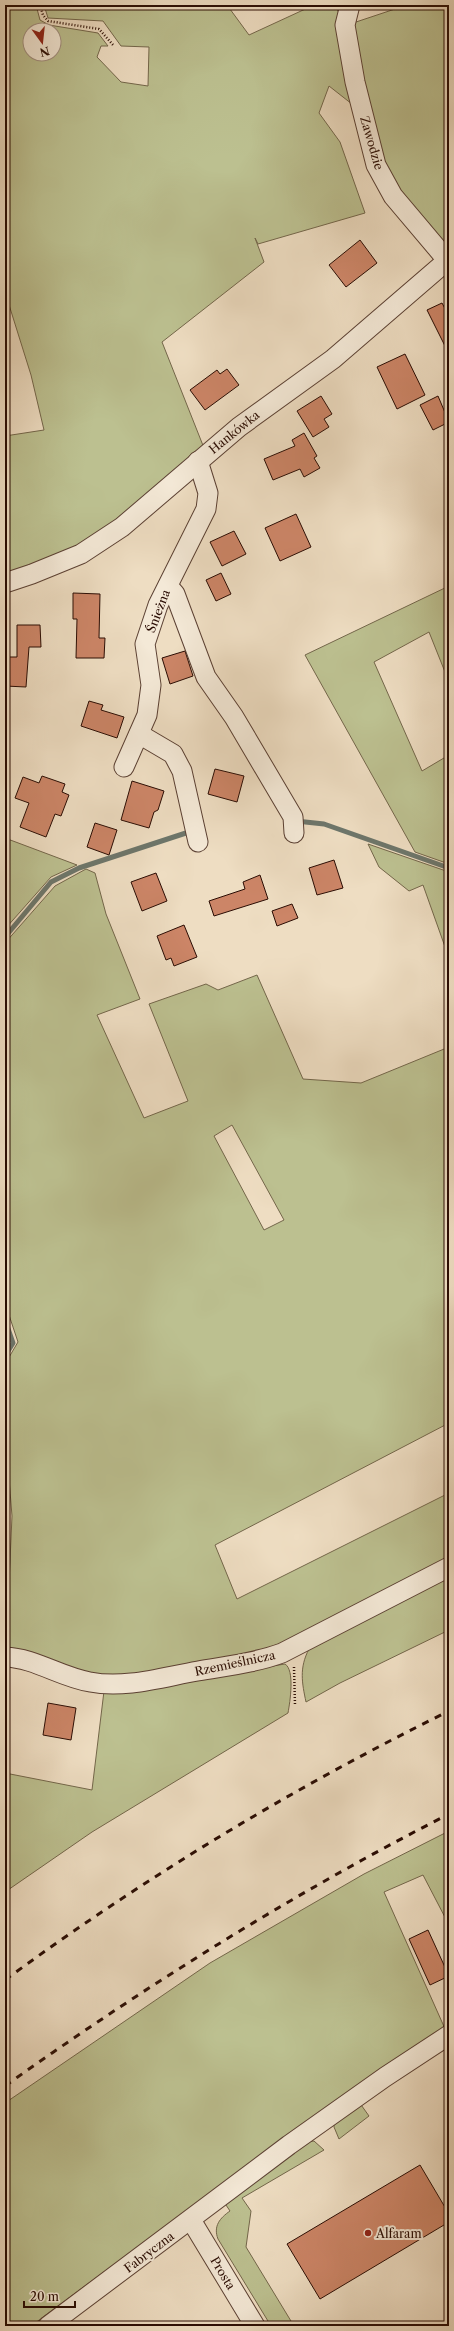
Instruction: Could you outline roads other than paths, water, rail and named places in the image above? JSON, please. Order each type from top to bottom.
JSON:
[{"type":"street","name":"Zawodzie","points":[[350,5],[345,25],[355,82],[376,166],[393,196],[448,259]]},
{"type":"street","name":"Hankówka","points":[[5,583],[32,574],[81,554],[122,527],[238,427],[333,358],[448,259]]},
{"type":"street","name":"Śnieżna","points":[[124,767],[147,715],[150,685],[145,644],[158,605],[206,509],[208,493],[198,461]]},
{"type":"street","points":[[168,586],[175,594],[206,677],[234,717],[294,825]]},
{"type":"street","points":[[139,734],[173,754],[182,771],[198,842]]},
{"type":"street","name":"Rzemieślnicza","points":[[5,1657],[32,1662],[77,1680],[116,1684],[254,1662],[271,1658],[292,1648],[449,1567]]},
{"type":"street","name":"Fabryczna","points":[[48,2326],[192,2220],[289,2145],[384,2077],[449,2035]]},
{"type":"street","name":"Prosta","points":[[192,2220],[255,2326]]},
{"type":"waterway","points":[[296,821],[324,824],[449,868]]},
{"type":"waterway","points":[[5,937],[51,882],[79,868],[189,832]]},
{"type":"waterway","points":[[5,1320],[13,1343],[5,1356]]},
{"type":"waterway","points":[[5,1472],[8,1555],[5,1635]]},
{"type":"railway","points":[[5,1980],[112,1905],[221,1836],[333,1771],[449,1711]]},
{"type":"railway","points":[[5,2086],[112,2012],[222,1942],[334,1876],[449,1814]]},
{"type":"place","name":"Alfaram","points":[[368,2233]]}]
